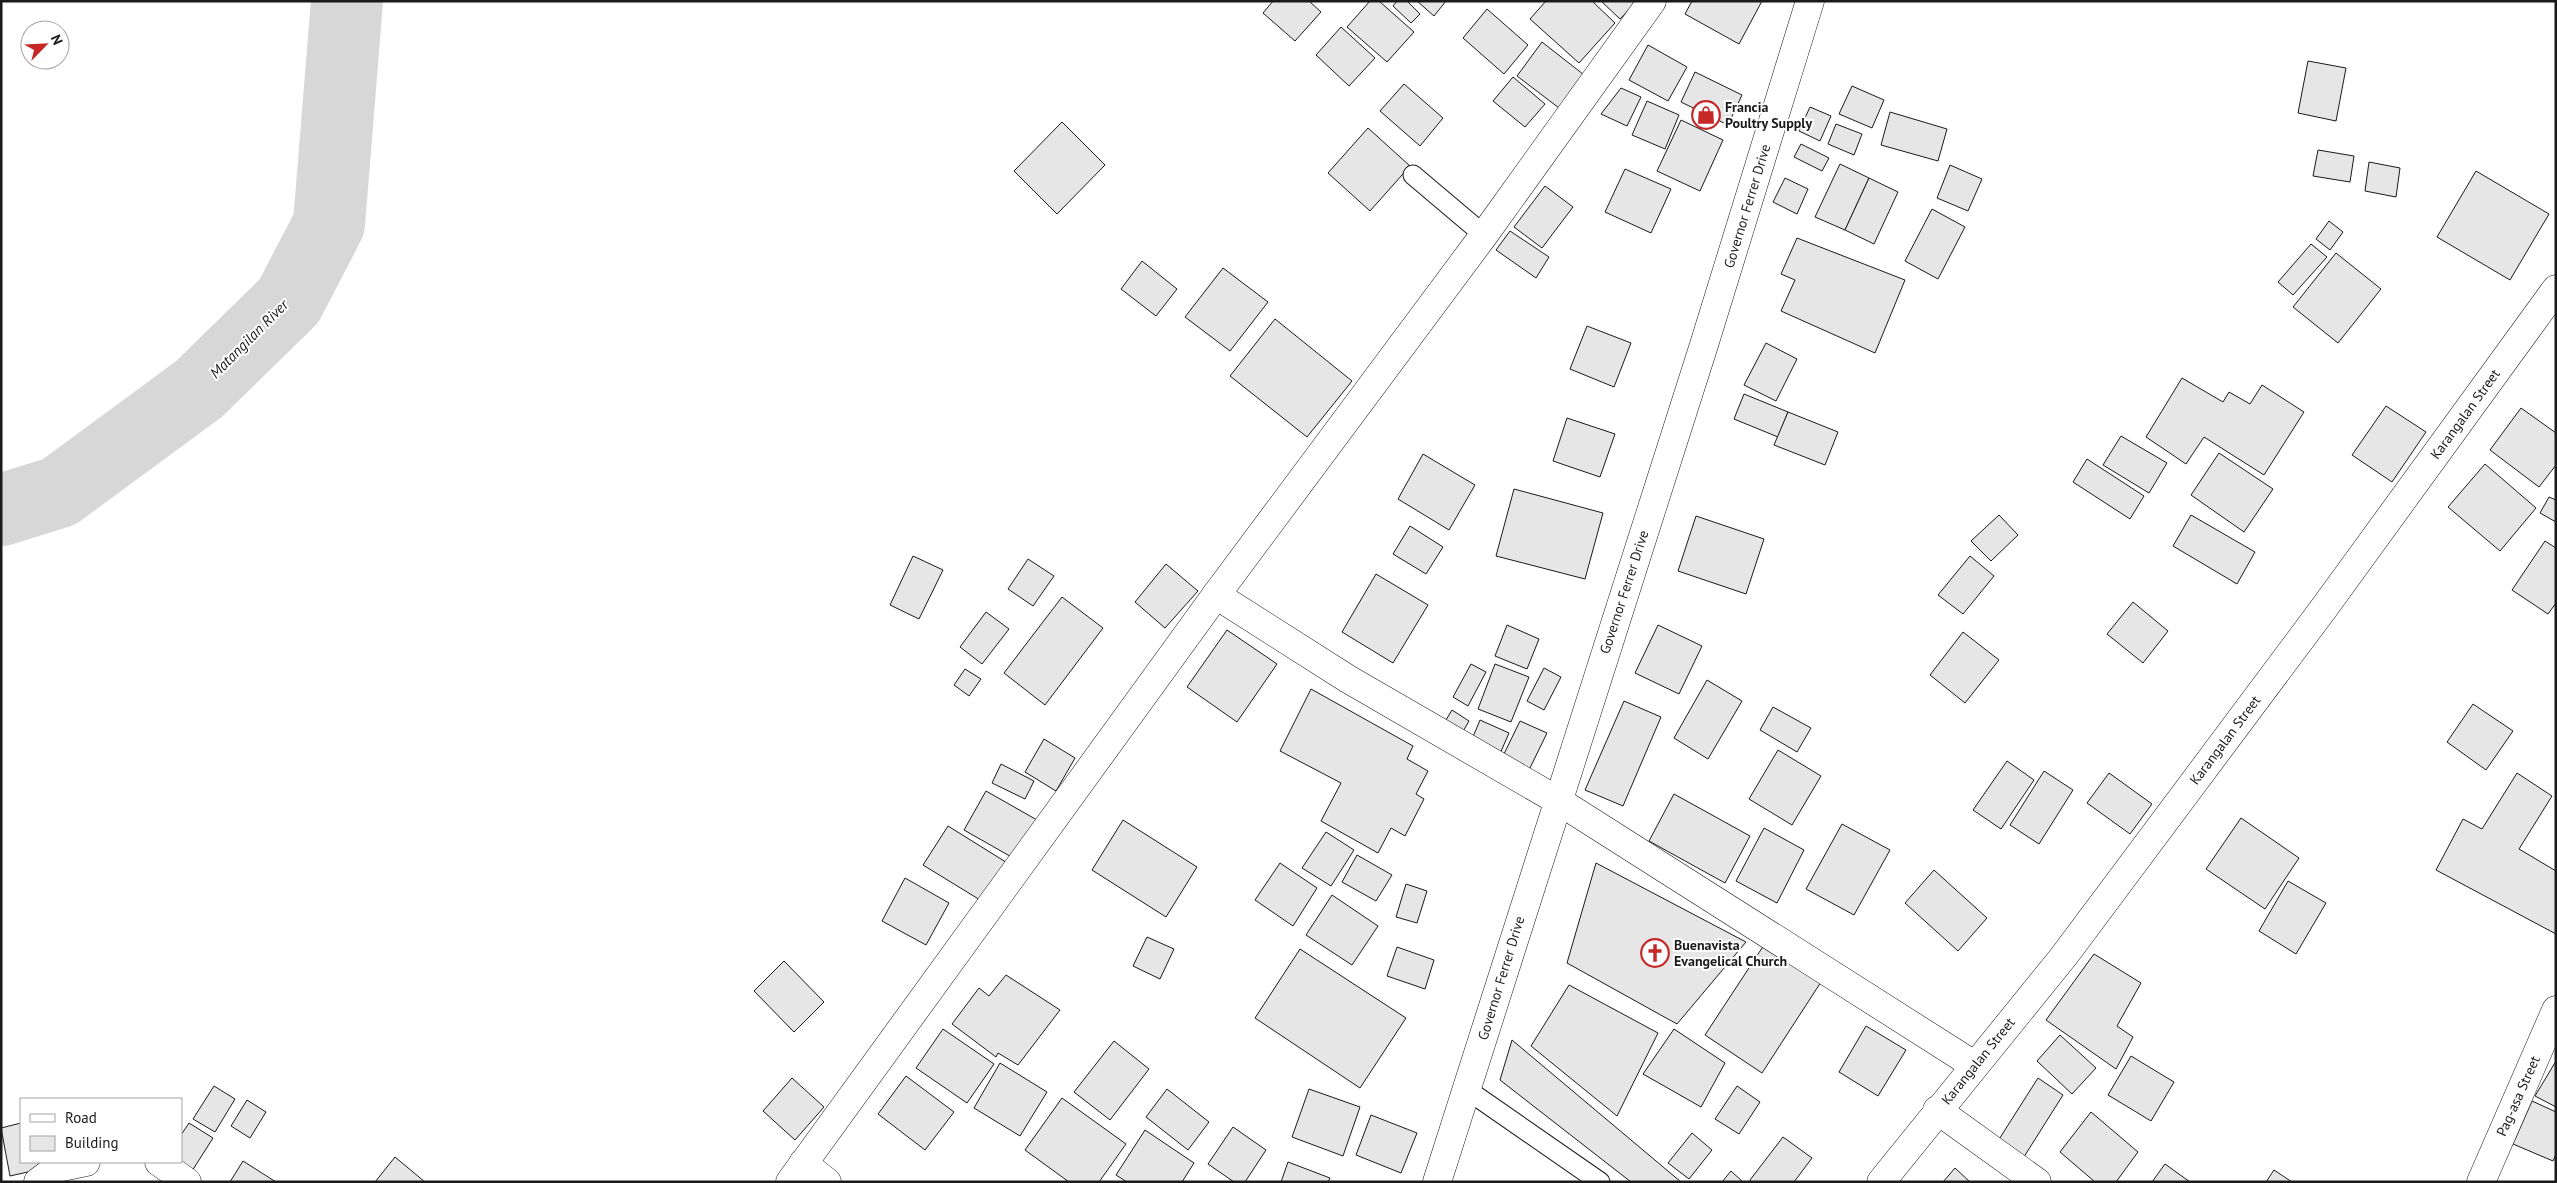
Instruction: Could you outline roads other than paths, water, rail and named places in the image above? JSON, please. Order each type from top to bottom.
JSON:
[{"type":"street","points":[[827,1182],[796,1173],[1216,596],[1484,235],[1652,1]]},
{"type":"street","name":"Governor Ferrer Drive","points":[[1437,1182],[1557,800],[1703,348],[1810,1]]},
{"type":"street","name":"Karangalan Street","points":[[1881,1182],[1937,1110],[2064,956],[2324,608],[2556,289]]},
{"type":"street","points":[[1216,596],[1348,679],[1557,800],[1974,1065]]},
{"type":"street","name":"Pag-asa Street","points":[[2481,1182],[2553,1023]]},
{"type":"street","points":[[1937,1110],[2037,1182]]},
{"type":"street","points":[[38,1182],[57,1168],[81,1163]]},
{"type":"street","points":[[160,1163],[188,1182]]},
{"type":"lane","points":[[1413,175],[1484,235]]},
{"type":"lane","points":[[1466,1089],[1600,1182]]},
{"type":"waterway","name":"Matangilan River","points":[[1,510],[59,492],[199,389],[289,301],[329,224],[347,1]]},
{"type":"place","name":"Francia Poultry Supply","points":[[1706,115]]},
{"type":"place","name":"Buenavista Evangelical Church","points":[[1655,953]]}]
